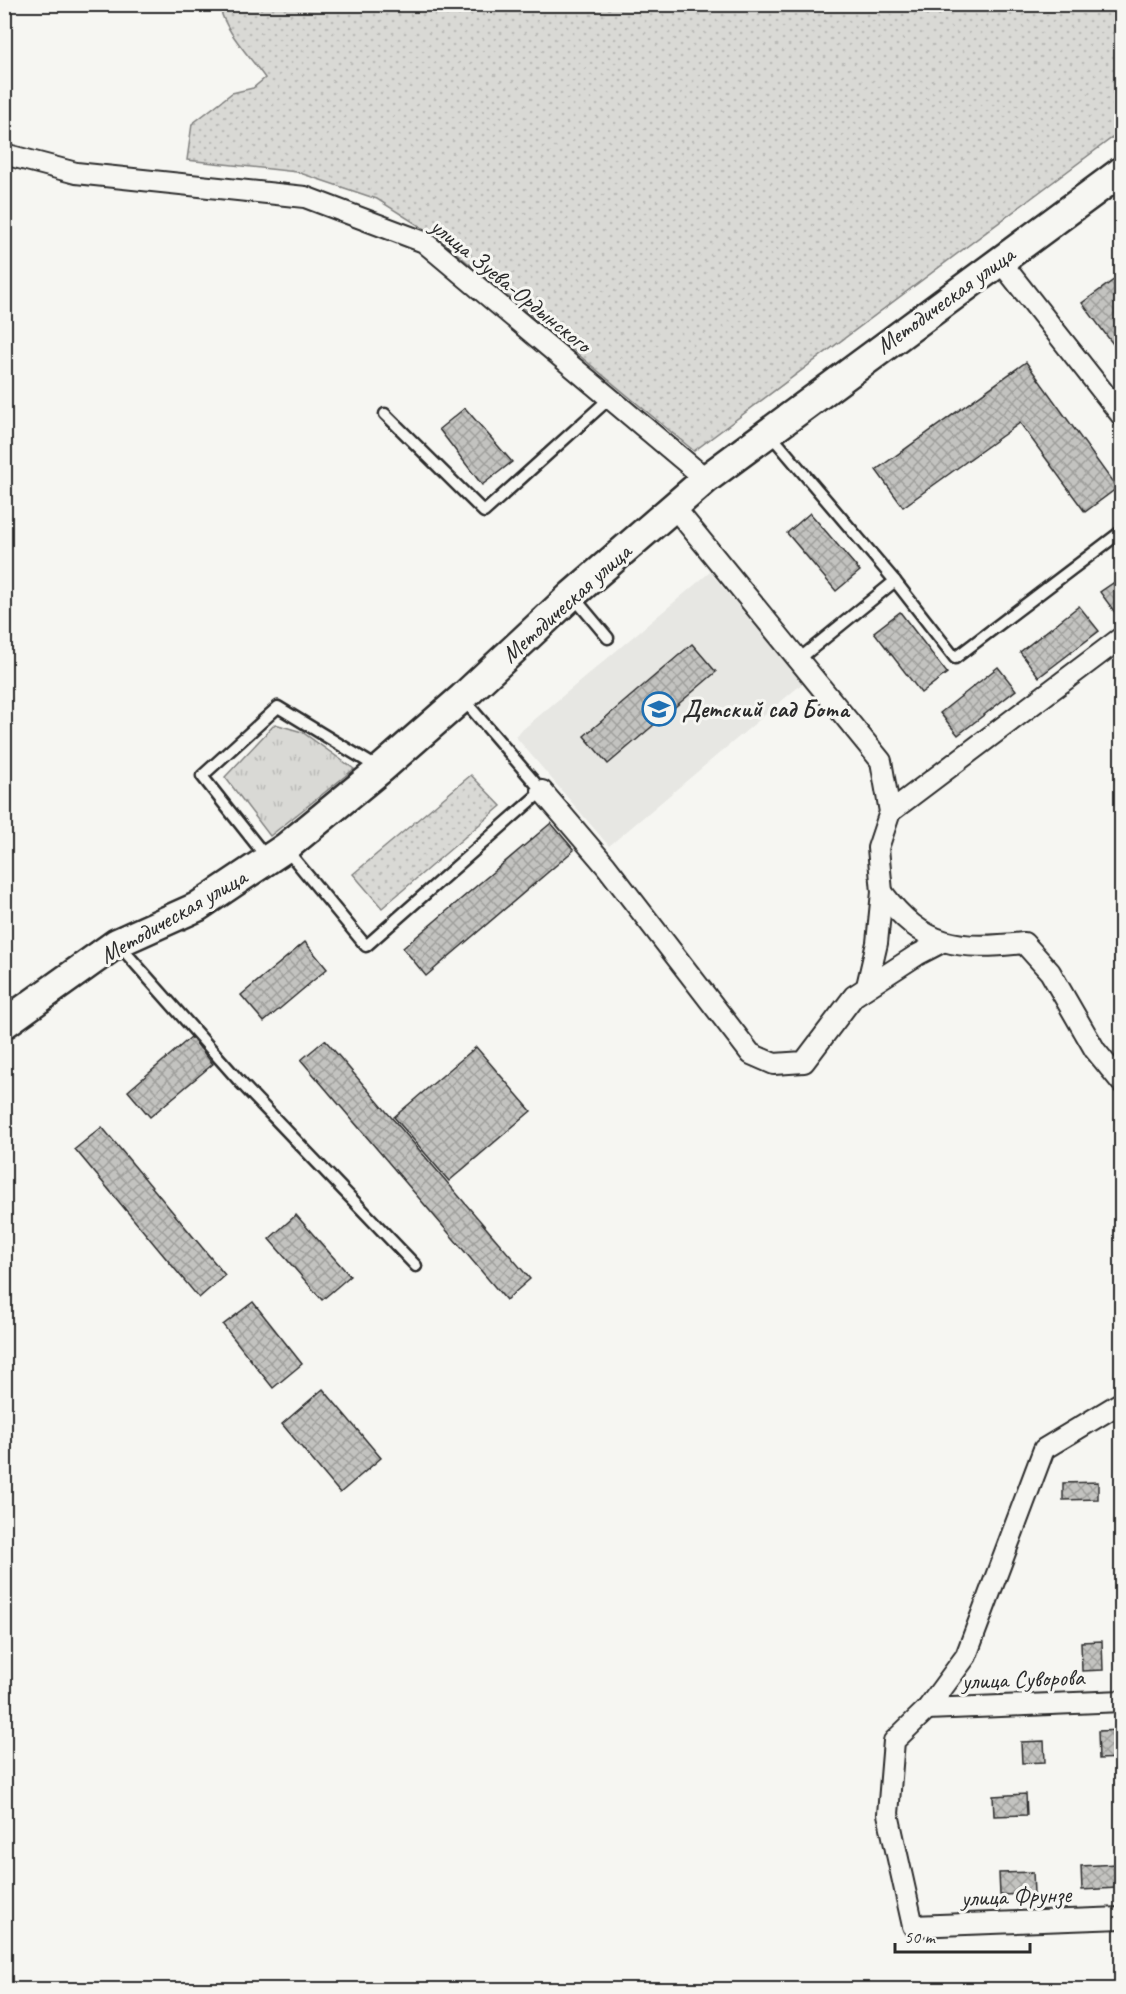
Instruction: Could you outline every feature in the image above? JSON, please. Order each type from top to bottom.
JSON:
[{"type":"main road","name":"Методическая улица","points":[[4,1024],[117,944],[197,907],[277,854],[381,769],[462,698],[572,595],[706,479],[1122,171]]},
{"type":"street","name":"улица Зуева-Ордынского","points":[[4,154],[76,173],[305,197],[424,242],[706,479]]},
{"type":"street","points":[[1000,261],[1122,416]]},
{"type":"street","points":[[674,507],[880,761],[890,812],[878,848],[882,892],[877,943],[867,986]]},
{"type":"street","points":[[890,812],[1122,637]]},
{"type":"street","points":[[542,791],[606,866],[751,1054],[774,1064],[804,1062],[854,996],[917,955],[942,942]]},
{"type":"street","points":[[882,892],[894,908],[916,928],[942,942],[990,947],[1024,943],[1050,972],[1095,1050],[1122,1083]]},
{"type":"street","points":[[927,1709],[966,1656],[1044,1449],[1122,1402]]},
{"type":"street","name":"улица Суворова","points":[[927,1709],[1122,1701]]},
{"type":"street","name":"улица Фрунзе","points":[[927,1709],[894,1741],[888,1814],[913,1926],[1122,1918]]},
{"type":"lane","points":[[385,414],[484,512],[610,398]]},
{"type":"lane","points":[[768,432],[895,581],[955,658],[1122,531]]},
{"type":"lane","points":[[798,660],[895,581]]},
{"type":"lane","points":[[572,595],[608,638]]},
{"type":"lane","points":[[381,769],[278,707],[202,776],[366,946],[542,791],[462,698]]},
{"type":"lane","points":[[117,944],[241,1083],[416,1266]]},
{"type":"shaded area","name":"Детский сад Бота","points":[[710,572],[803,683],[609,846],[515,736]]},
{"type":"green space","points":[[219,5],[1121,5],[1121,131],[694,451],[437,237],[377,199],[297,172],[187,160],[192,124],[232,93],[253,88],[265,78],[226,25]]},
{"type":"green space","points":[[275,724],[302,732],[354,769],[270,836],[225,777]]},
{"type":"green space","points":[[471,775],[501,806],[382,908],[353,874]]},
{"type":"building","points":[[1122,274],[1122,356],[1082,303]]},
{"type":"building","points":[[1026,362],[1117,488],[1085,512],[1020,423],[903,507],[876,470]]},
{"type":"building","points":[[465,408],[512,462],[482,485],[439,429]]},
{"type":"building","points":[[810,513],[860,571],[836,591],[787,533]]},
{"type":"building","points":[[1122,577],[1122,616],[1119,618],[1100,592]]},
{"type":"building","points":[[1079,606],[1099,631],[1039,677],[1020,652]]},
{"type":"building","points":[[900,612],[947,673],[921,693],[874,632]]},
{"type":"building","points":[[692,644],[716,672],[608,764],[584,736]]},
{"type":"building","points":[[998,667],[1016,690],[958,735],[940,713]]},
{"type":"building","points":[[551,823],[574,850],[426,976],[403,948]]},
{"type":"building","points":[[305,942],[327,969],[264,1022],[241,995]]},
{"type":"building","points":[[191,1037],[213,1064],[150,1117],[128,1091]]},
{"type":"building","points":[[325,1040],[530,1279],[506,1300],[301,1060]]},
{"type":"building","points":[[476,1047],[531,1111],[449,1181],[394,1117]]},
{"type":"building","points":[[102,1127],[225,1275],[199,1298],[75,1149]]},
{"type":"building","points":[[296,1215],[350,1276],[322,1300],[269,1239]]},
{"type":"building","points":[[253,1302],[302,1364],[273,1388],[223,1325]]},
{"type":"building","points":[[323,1389],[381,1458],[340,1493],[282,1424]]},
{"type":"building","points":[[1098,1482],[1098,1499],[1063,1500],[1063,1483]]},
{"type":"building","points":[[1102,1641],[1103,1670],[1082,1671],[1081,1642]]},
{"type":"building","points":[[1121,1730],[1122,1758],[1099,1759],[1098,1731]]},
{"type":"building","points":[[1044,1741],[1045,1762],[1022,1763],[1021,1742]]},
{"type":"building","points":[[1026,1794],[1027,1815],[994,1816],[993,1796]]},
{"type":"building","points":[[1116,1864],[1117,1888],[1082,1890],[1081,1866]]},
{"type":"building","points":[[1033,1872],[1034,1894],[1000,1895],[999,1873]]},
{"type":"place","name":"Детский сад Бота","points":[[659,709]]}]
